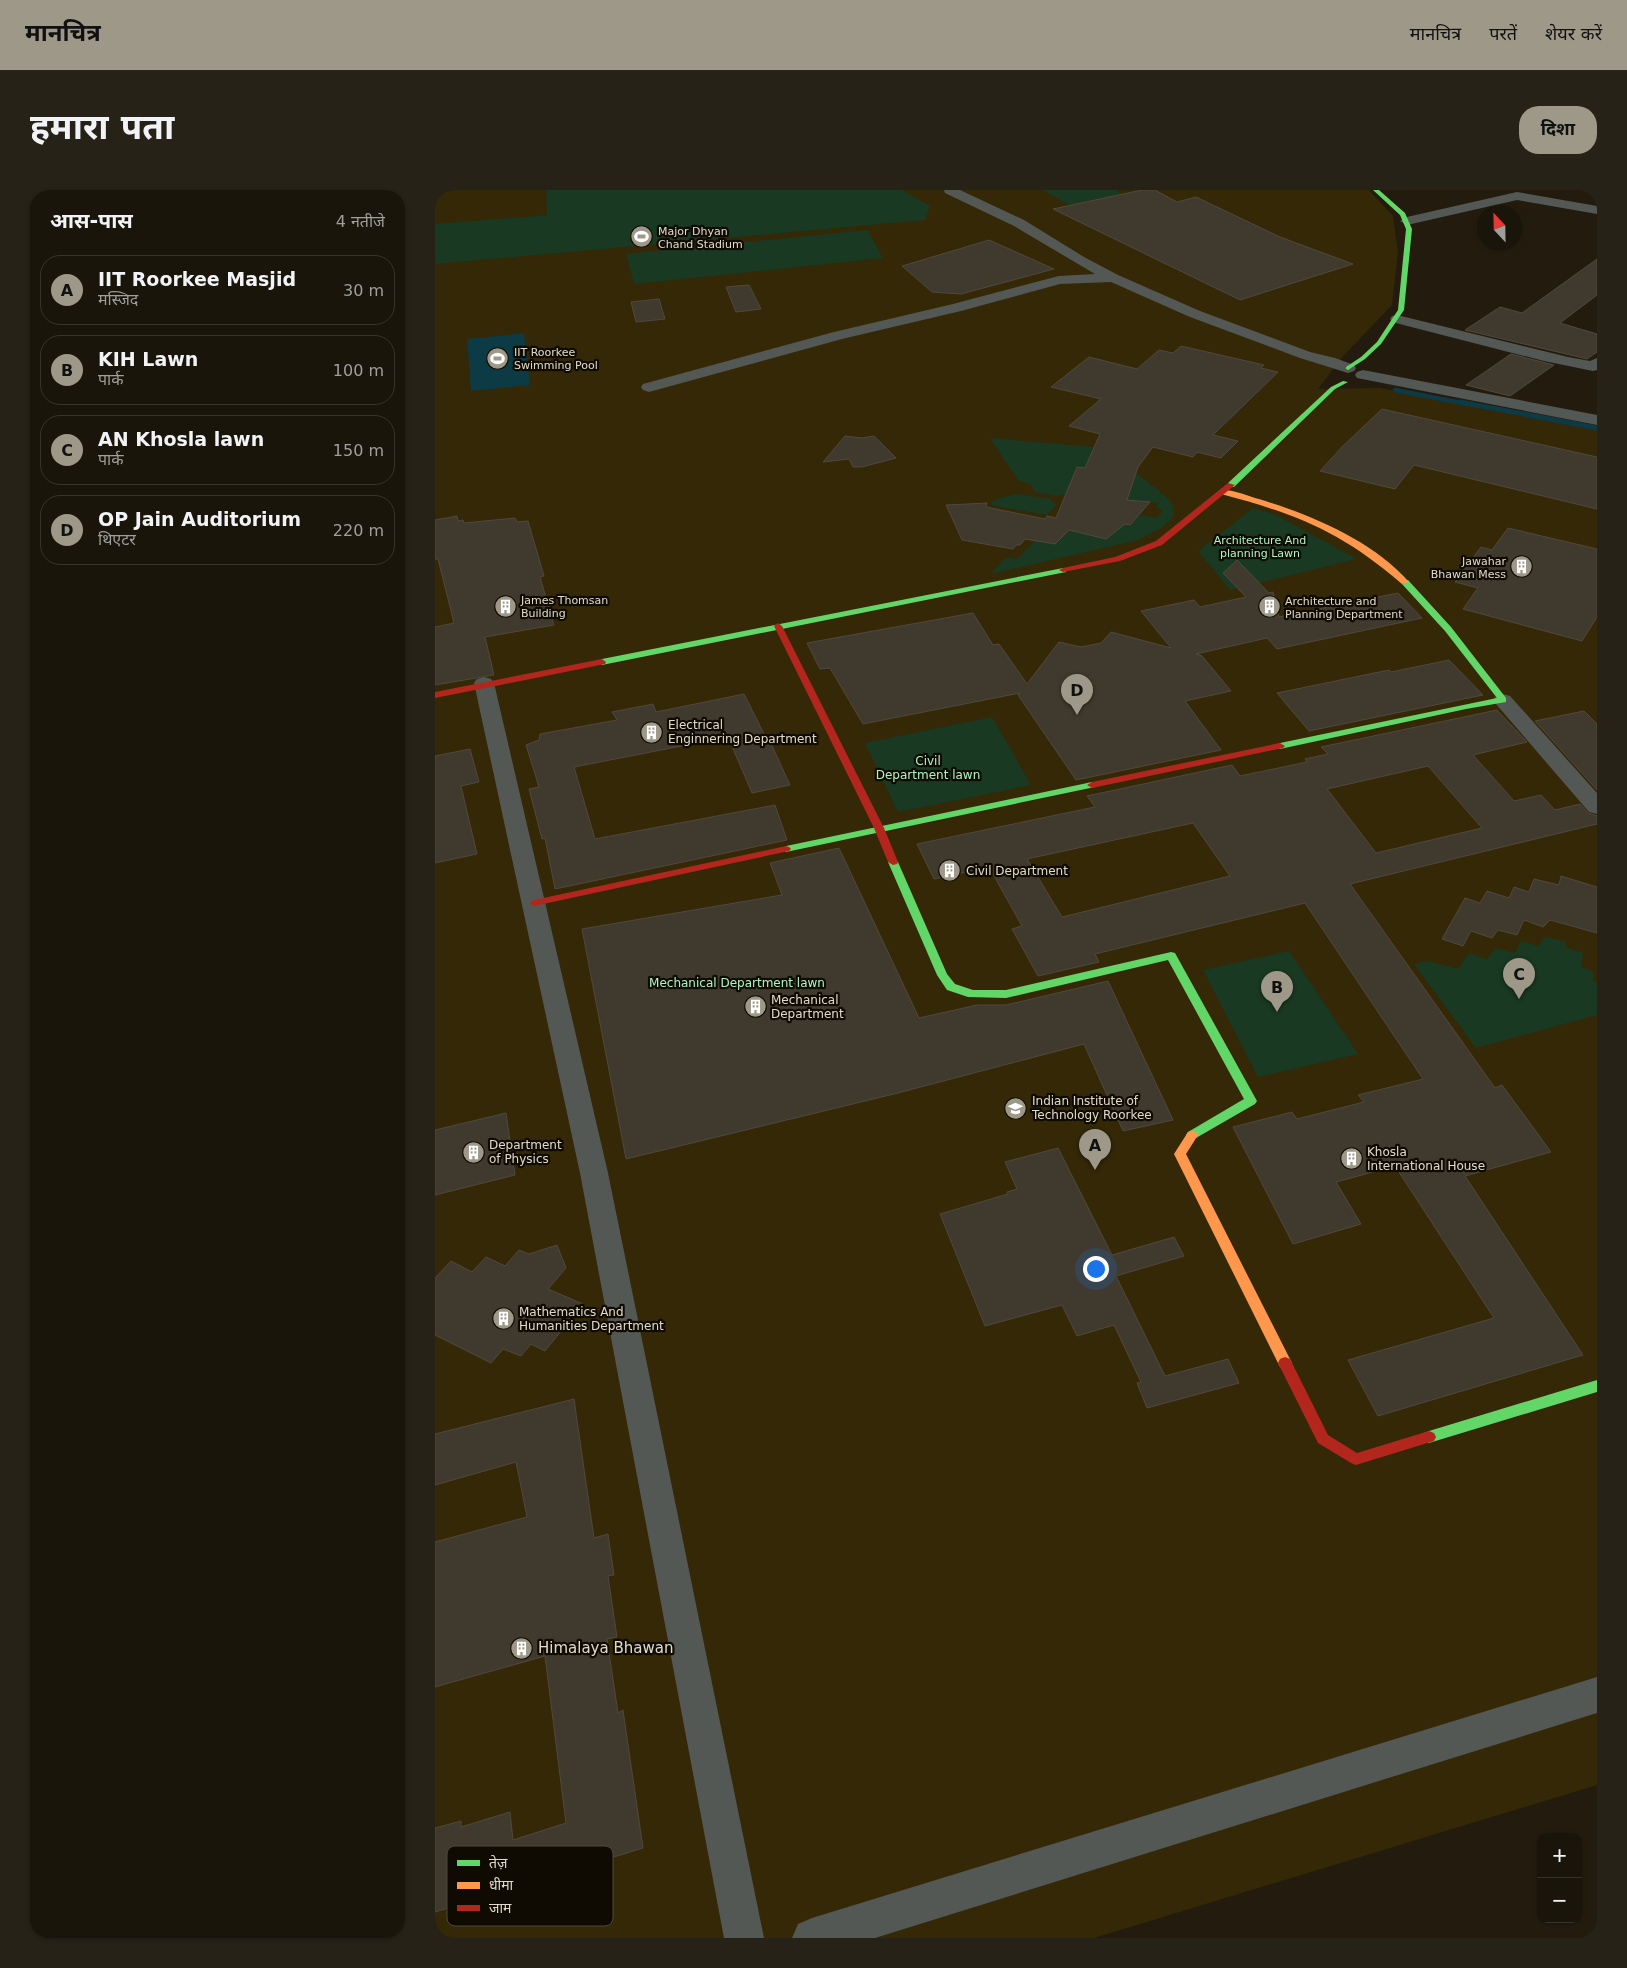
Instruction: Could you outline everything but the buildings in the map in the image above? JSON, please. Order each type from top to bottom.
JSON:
[{"type":"street","points":[[950,190],[1019,224],[1113,278],[1195,314],[1305,355],[1345,375],[1394,386],[1416,387],[1597,420]]},
{"type":"street","points":[[435,695],[484,683],[1042,574],[1136,552],[1159,542],[1224,492],[1345,375],[1397,319],[1401,310],[1410,234],[1407,221],[1399,210],[1376,190]]},
{"type":"street","points":[[1407,221],[1524,196],[1543,190]]},
{"type":"street","points":[[1524,196],[1597,210]]},
{"type":"street","points":[[1059,280],[1079,260]]},
{"type":"street","points":[[649,387],[839,335],[956,308],[1059,280],[1113,278]]},
{"type":"street","points":[[1397,319],[1440,328],[1558,360],[1593,366],[1597,363]]},
{"type":"street","points":[[1224,492],[1270,504],[1336,530],[1382,560],[1422,598],[1503,700],[1597,807]]},
{"type":"street","points":[[778,626],[879,828],[942,975],[951,987],[972,994],[1006,994],[1171,956],[1251,1101],[1192,1135],[1180,1154],[1323,1439],[1356,1459],[1597,1386]]},
{"type":"street","points":[[484,683],[594,1173],[744,1938]]},
{"type":"street","points":[[534,903],[879,828],[1077,790],[1466,706],[1503,700]]},
{"type":"street","points":[[813,1938],[1597,1694]]},
{"type":"shaded area","name":"Indian Institute of Technology Roorkee","points":[[435,190],[1369,190],[1393,216],[1398,253],[1392,305],[1344,355],[1318,389],[1380,388],[1597,430],[1597,1785],[1094,1938],[435,1938]]},
{"type":"green space","name":"Major Dhyan Chand Stadium","points":[[546,190],[902,190],[930,206],[925,220],[435,264],[435,224],[547,215]]},
{"type":"green space","points":[[1043,190],[1117,190],[1122,194],[1069,205]]},
{"type":"green space","points":[[867,230],[883,258],[634,284],[626,254]]},
{"type":"green space","points":[[990,438],[1105,448],[1164,495],[1172,503],[1174,513],[1170,521],[1161,528],[1138,540],[991,574],[1006,557],[1017,559],[1035,541],[1055,544],[1069,530],[1106,539],[1125,524],[1130,525],[1139,515],[1157,518],[1163,510],[1156,508],[1159,503],[1138,501],[1125,508],[1121,493],[1129,494],[1132,484],[1085,468],[1076,467],[1066,494],[1057,496],[1035,492],[1030,484],[1018,480]]},
{"type":"green space","points":[[1016,494],[1052,499],[1051,501],[1057,504],[1047,515],[990,505],[996,499]]},
{"type":"green space","name":"Architecture And planning Lawn","points":[[1253,508],[1274,514],[1357,559],[1230,590],[1198,551]]},
{"type":"green space","name":"Civil Department lawn","points":[[992,717],[1031,785],[898,812],[865,743]]},
{"type":"green space","points":[[1544,937],[1565,941],[1566,947],[1583,953],[1581,967],[1594,972],[1593,981],[1597,983],[1597,1015],[1476,1048],[1414,964],[1428,961],[1458,969],[1469,953],[1487,959],[1495,948],[1515,953],[1521,941],[1539,946]]},
{"type":"green space","points":[[1289,951],[1358,1054],[1258,1077],[1203,970]]},
{"type":"water","points":[[524,333],[530,385],[471,391],[467,339]]},
{"type":"waterway","points":[[1395,390],[1467,404]]},
{"type":"waterway","points":[[1460,402],[1597,428]]},
{"type":"traffic: fast","points":[[1348,368],[1363,358],[1379,343],[1401,310],[1409,229],[1403,214],[1376,190]]},
{"type":"traffic: fast","points":[[1231,485],[1333,388],[1345,382]]},
{"type":"traffic: fast","points":[[602,662],[1063,570]]},
{"type":"traffic: fast","points":[[1280,746],[1466,706],[1503,700],[1448,629],[1405,582]]},
{"type":"traffic: fast","points":[[786,849],[1092,785]]},
{"type":"traffic: fast","points":[[893,862],[942,975],[951,987],[972,994],[1006,994],[1171,956],[1251,1101],[1192,1135]]},
{"type":"traffic: fast","points":[[1429,1437],[1597,1386]]},
{"type":"traffic: slow","points":[[1224,492],[1276,507],[1321,524],[1363,548],[1405,582]]},
{"type":"traffic: slow","points":[[1192,1135],[1180,1154],[1285,1363]]},
{"type":"traffic: jam","points":[[1063,570],[1117,559],[1159,543],[1231,485]]},
{"type":"traffic: jam","points":[[778,626],[879,828],[893,862]]},
{"type":"traffic: jam","points":[[435,695],[602,662]]},
{"type":"traffic: jam","points":[[1092,785],[1280,746]]},
{"type":"traffic: jam","points":[[534,903],[786,849]]},
{"type":"traffic: jam","points":[[1285,1363],[1323,1439],[1356,1459],[1429,1437]]},
{"type":"place","name":"Major Dhyan Chand Stadium","points":[[642,237]]},
{"type":"place","name":"IIT Roorkee Swimming Pool","points":[[498,358]]},
{"type":"place","name":"Jawahar Bhawan Mess","points":[[1522,567]]},
{"type":"place","name":"James Thomsan Building","points":[[505,606]]},
{"type":"place","name":"Architecture and Planning Department","points":[[1269,607]]},
{"type":"place","name":"OP Jain Auditorium","points":[[1077,715]]},
{"type":"place","name":"Electrical Enginnering Department","points":[[652,732]]},
{"type":"place","name":"Civil Department","points":[[950,871]]},
{"type":"place","name":"AN Khosla lawn","points":[[1519,999]]},
{"type":"place","name":"Mechanical Department","points":[[755,1007]]},
{"type":"place","name":"KIH Lawn","points":[[1277,1012]]},
{"type":"place","name":"Indian Institute of Technology Roorkee","points":[[1016,1108]]},
{"type":"place","name":"Department of Physics","points":[[473,1152]]},
{"type":"place","name":"Khosla International House","points":[[1351,1159]]},
{"type":"place","name":"IIT Roorkee Masjid","points":[[1095,1170]]},
{"type":"place","name":"Mathematics And Humanities Department","points":[[503,1319]]},
{"type":"place","name":"Himalaya Bhawan","points":[[522,1648]]},
{"type":"park label","name":"Mechanical Department lawn","points":[[737,983]]}]
